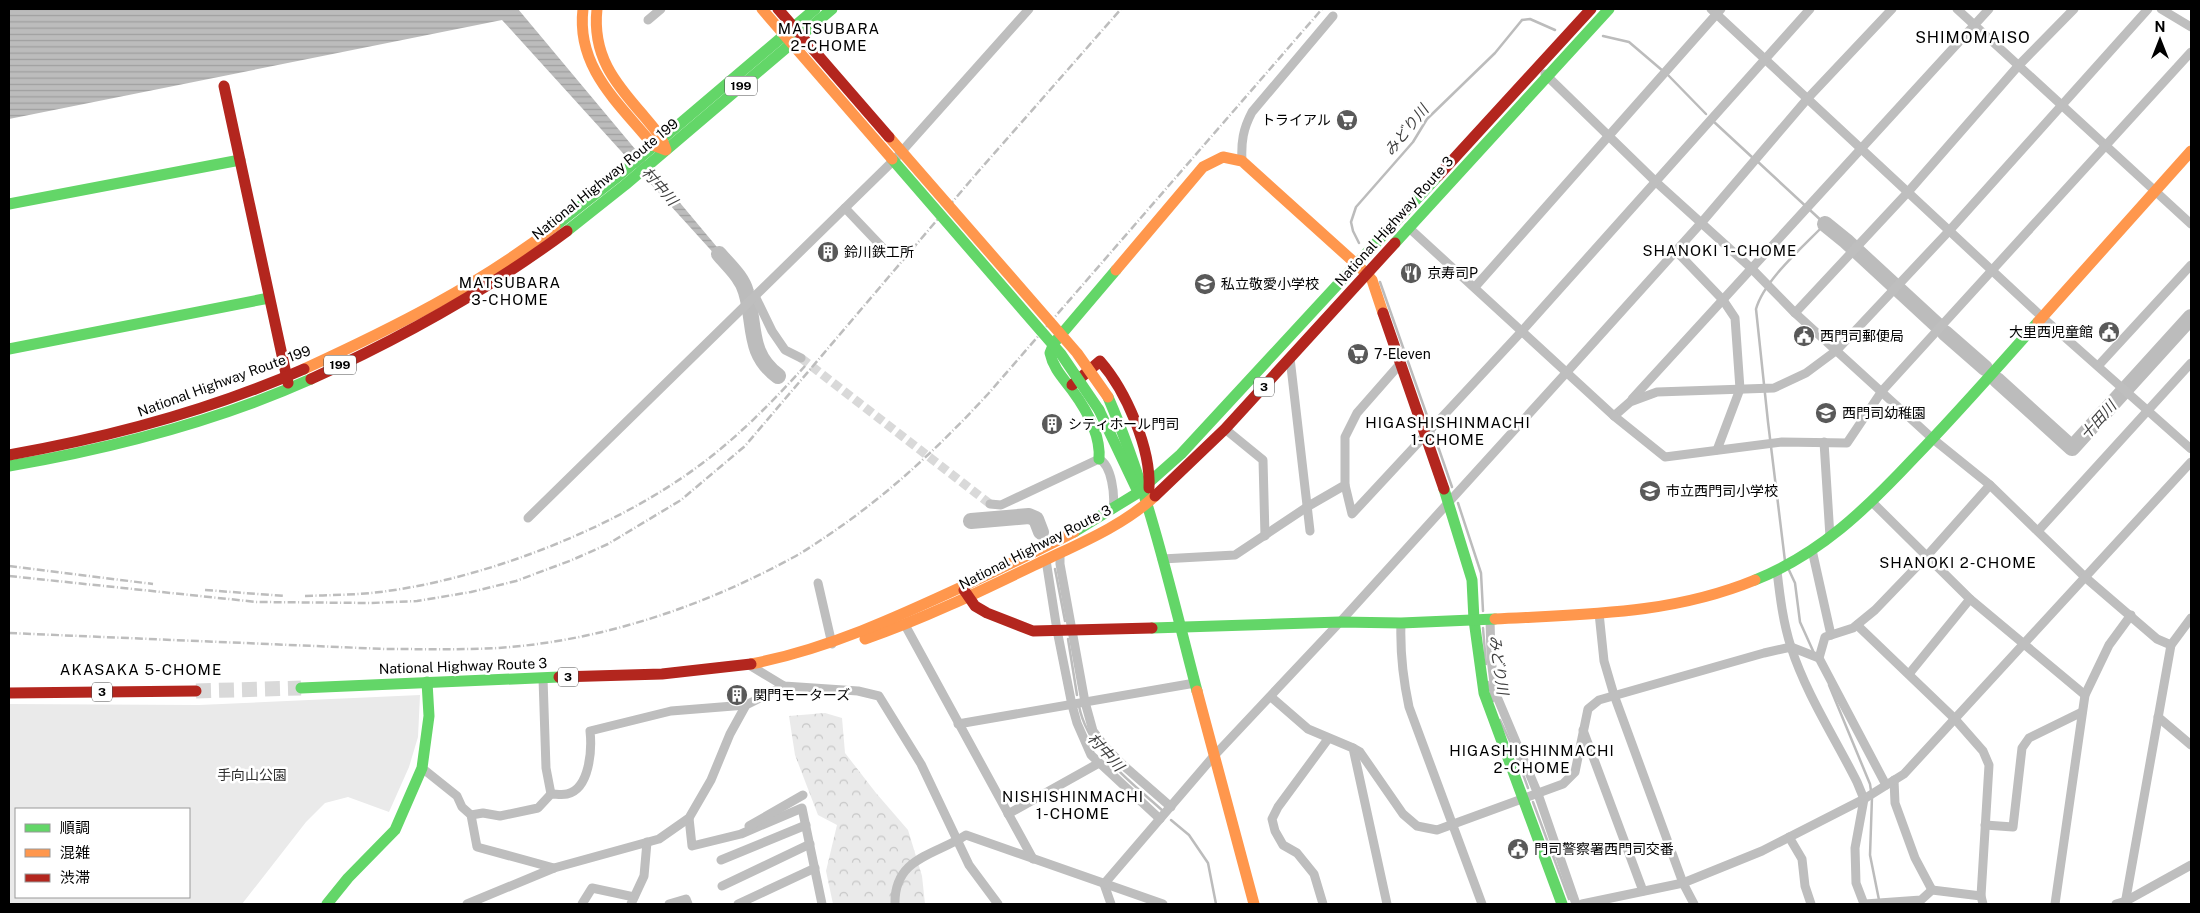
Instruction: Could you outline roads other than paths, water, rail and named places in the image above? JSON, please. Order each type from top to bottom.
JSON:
[{"type":"main road","points":[[583,9],[583,41],[590,64],[608,92],[666,150]]},
{"type":"main road","points":[[597,9],[595,34],[603,61],[657,141]]},
{"type":"main road","points":[[762,9],[1061,354],[1099,410],[1144,488]]},
{"type":"main road","points":[[778,9],[1099,380],[1123,431],[1144,488]]},
{"type":"main road","name":"National Highway Route 199","points":[[628,175],[642,155],[657,141],[815,9]]},
{"type":"main road","name":"National Highway Route 199","points":[[9,466],[53,460],[154,436],[215,417],[288,382],[336,355],[395,326],[473,281],[546,234],[628,175],[651,163],[832,9]]},
{"type":"main road","name":"National Highway Route 3","points":[[832,644],[962,586],[1056,540],[1113,509],[1144,488],[1198,437],[1590,9]]},
{"type":"main road","name":"National Highway Route 3","points":[[301,688],[666,674],[749,665],[832,644],[862,640],[905,625],[967,598],[1100,533],[1146,504],[1225,429],[1609,9]]},
{"type":"main road","points":[[224,86],[288,382]]},
{"type":"main road","points":[[962,586],[967,598],[987,613],[1033,631],[1340,622],[1401,623],[1624,612],[1672,605],[1723,593],[1779,570],[1812,550],[1872,502],[1933,439],[2191,151]]},
{"type":"main road","points":[[1099,459],[1100,450],[1089,420],[1070,387],[1058,373],[1051,358],[1050,353],[1054,343],[1203,167],[1223,157],[1242,161],[1372,280],[1425,433],[1472,580],[1474,620],[1484,693],[1562,904]]},
{"type":"main road","points":[[9,204],[240,160]]},
{"type":"main road","points":[[9,348],[269,298]]},
{"type":"main road","points":[[1070,387],[1100,361],[1124,396],[1136,428],[1146,504],[1254,904]]},
{"type":"main road","name":"National Highway Route 199","points":[[9,455],[48,449],[142,427],[288,382]]},
{"type":"main road","points":[[327,904],[348,878],[395,830],[422,768],[429,716],[428,682]]},
{"type":"main road","name":"3","points":[[9,692],[196,691]]},
{"type":"street","points":[[648,20],[661,9]]},
{"type":"street","points":[[528,518],[895,159],[1029,9]]},
{"type":"street","points":[[1400,364],[1357,413],[1345,437],[1345,486],[1352,514],[1435,422],[1522,331],[1810,9]]},
{"type":"street","points":[[1104,884],[1213,757],[1340,622],[1702,222],[1808,98],[1892,9]]},
{"type":"street","points":[[1957,9],[2063,104],[2105,146],[2191,224]]},
{"type":"street","points":[[1614,416],[1630,402],[1989,9]]},
{"type":"street","points":[[1794,312],[1908,192],[2019,65],[2074,9]]},
{"type":"street","points":[[1630,402],[1657,392],[1774,388],[1806,372],[1837,350],[1949,231],[2148,9]]},
{"type":"street","points":[[2161,9],[2191,27]]},
{"type":"street","points":[[1475,287],[1669,68],[1716,11],[2042,318],[2191,449]]},
{"type":"street","points":[[1242,161],[1241,141],[1245,125],[1252,112],[1333,16]]},
{"type":"street","points":[[1408,227],[1614,416],[1665,457],[1782,442],[1847,442],[1882,391],[2191,52]]},
{"type":"street","points":[[1537,68],[1656,182],[1751,268],[1794,312],[1933,439],[1990,486],[2086,578],[2157,639],[2171,645]]},
{"type":"street","points":[[845,208],[883,248]]},
{"type":"street","points":[[1676,251],[1723,300],[1736,318],[1740,389],[1718,450]]},
{"type":"street","points":[[2098,366],[2191,265]]},
{"type":"street","points":[[755,296],[772,331],[785,350],[801,358]]},
{"type":"street","points":[[1290,358],[1310,531]]},
{"type":"street","points":[[2038,531],[2191,363]]},
{"type":"street","points":[[1225,429],[1263,460],[1265,536]]},
{"type":"street","points":[[1824,442],[1830,537]]},
{"type":"street","points":[[990,504],[1002,505],[1099,459],[1106,466],[1112,484],[1113,509]]},
{"type":"street","points":[[1582,904],[1683,883],[1762,851],[1864,800],[1904,774],[1954,718],[2024,646],[2191,462]]},
{"type":"street","points":[[1162,559],[1236,555],[1307,507],[1345,486]]},
{"type":"street","points":[[1819,658],[1825,637],[1853,628],[1874,610],[1926,557],[1990,486]]},
{"type":"street","points":[[1872,502],[1970,599],[2085,695]]},
{"type":"street","points":[[1812,550],[1831,635]]},
{"type":"street","points":[[1060,553],[1060,564],[1085,702],[1093,731],[1106,748],[1171,807]]},
{"type":"street","points":[[1046,560],[1057,630],[1072,705],[1077,723],[1091,755],[1160,819]]},
{"type":"street","points":[[1779,570],[1782,616],[1791,647],[1802,674],[1857,782],[1864,800],[1855,848],[1856,883],[1864,904],[1920,900],[1932,890]]},
{"type":"street","points":[[818,583],[832,644]]},
{"type":"street","points":[[1909,674],[1970,599]]},
{"type":"street","points":[[1599,613],[1604,661],[1614,695],[1683,883],[1694,904]]},
{"type":"street","points":[[2055,904],[2085,695],[2109,645],[2131,615]]},
{"type":"street","points":[[2125,903],[2171,645],[2191,618]]},
{"type":"street","points":[[1490,619],[1490,658],[1495,692],[1538,794],[1576,904]]},
{"type":"street","points":[[1401,623],[1400,645],[1404,684],[1409,707],[1482,904]]},
{"type":"street","points":[[905,625],[1033,859]]},
{"type":"street","points":[[1857,625],[1954,718],[1983,751],[1989,765],[1982,900],[1932,890]]},
{"type":"street","points":[[1271,697],[1308,729],[1360,752],[1403,814],[1417,826],[1437,830],[1563,784],[1575,772],[1582,728],[1588,709],[1599,700],[1764,652],[1791,647],[1819,658],[1890,782],[1895,803],[1915,858],[1932,890]]},
{"type":"street","points":[[749,665],[784,686],[858,691],[879,696],[921,764],[969,865],[998,904]]},
{"type":"street","points":[[543,678],[546,768],[551,794]]},
{"type":"street","points":[[958,724],[1195,683]]},
{"type":"street","points":[[471,815],[483,813],[500,816],[538,808],[551,794],[568,794],[582,782],[592,746],[590,731],[671,711],[746,705],[784,686]]},
{"type":"street","points":[[467,904],[483,901],[554,868],[659,839],[689,818],[711,780],[730,734],[746,705]]},
{"type":"street","points":[[1986,826],[2014,827],[2022,748],[2029,738],[2082,712]]},
{"type":"street","points":[[2158,717],[2191,745]]},
{"type":"street","points":[[1582,728],[1644,891]]},
{"type":"street","points":[[1323,904],[1314,874],[1297,853],[1283,845],[1274,832],[1272,819],[1278,807],[1328,739]]},
{"type":"street","points":[[1353,748],[1387,904]]},
{"type":"street","points":[[1008,814],[1099,763]]},
{"type":"street","points":[[422,768],[457,796],[462,807],[471,815],[477,847],[554,868]]},
{"type":"street","points":[[729,837],[803,795]]},
{"type":"street","points":[[689,818],[692,846],[741,834],[802,808],[822,904]]},
{"type":"street","points":[[721,860],[806,825]]},
{"type":"street","points":[[895,904],[895,893],[906,869],[927,854],[966,835],[1163,904]]},
{"type":"street","points":[[1789,837],[1802,859],[1805,886],[1811,904]]},
{"type":"street","points":[[582,904],[592,888],[632,900],[644,876],[646,842]]},
{"type":"street","points":[[722,886],[810,844]]},
{"type":"street","points":[[2116,904],[2125,903],[2191,866]]},
{"type":"street","points":[[738,904],[815,868]]},
{"type":"street","points":[[1104,884],[1111,904]]},
{"type":"street","points":[[669,904],[686,899],[688,904]]},
{"type":"water","points":[[9,9],[518,9],[732,265],[734,270],[728,269],[502,20],[9,119]]},
{"type":"waterway","points":[[1522,20],[1530,19],[1555,30]]},
{"type":"waterway","name":"みどり川","points":[[1359,243],[1351,222],[1356,207],[1413,142],[1427,119],[1495,53],[1522,20]]},
{"type":"waterway","points":[[1603,36],[1629,42],[1663,71]]},
{"type":"waterway","points":[[1667,74],[1706,114]]},
{"type":"waterway","points":[[1713,121],[1753,158]]},
{"type":"waterway","points":[[1757,161],[1825,224],[1776,275],[1760,298],[1756,309],[1785,561]]},
{"type":"waterway","name":"十田川","points":[[1825,224],[1937,325]]},
{"type":"waterway","name":"村中川","points":[[719,254],[742,281],[749,304],[757,348],[761,358],[778,376]]},
{"type":"waterway","name":"みどり川","points":[[1380,282],[1431,427]]},
{"type":"waterway","name":"十田川","points":[[1997,380],[2072,448],[2191,317]]},
{"type":"waterway","name":"十田川","points":[[1945,333],[1985,368]]},
{"type":"waterway","name":"みどり川","points":[[1433,432],[1452,487]]},
{"type":"waterway","name":"みどり川","points":[[1458,503],[1481,573],[1483,611]]},
{"type":"waterway","name":"村中川","points":[[971,521],[1029,516],[1036,519],[1041,532]]},
{"type":"waterway","points":[[1788,568],[1795,583],[1800,622],[1814,653]]},
{"type":"waterway","name":"村中川","points":[[1055,569],[1065,621]]},
{"type":"waterway","name":"みどり川","points":[[1483,628],[1486,664]]},
{"type":"waterway","name":"村中川","points":[[1068,639],[1077,695]]},
{"type":"waterway","name":"みどり川","points":[[1488,682],[1493,701]]},
{"type":"waterway","points":[[1829,685],[1870,784],[1871,791]]},
{"type":"waterway","name":"村中川","points":[[1079,706],[1091,737],[1101,751],[1124,776],[1163,811]]},
{"type":"waterway","name":"みどり川","points":[[1500,720],[1515,752],[1528,788]]},
{"type":"waterway","points":[[1872,797],[1870,855],[1879,900]]},
{"type":"waterway","name":"みどり川","points":[[1533,802],[1569,899]]},
{"type":"waterway","name":"村中川","points":[[1171,820],[1189,835],[1208,863],[1216,904]]},
{"type":"tunnel","points":[[801,358],[990,504]]},
{"type":"tunnel","points":[[196,691],[301,688]]},
{"type":"railway","points":[[9,576],[257,602],[371,603],[417,601],[471,592],[516,581],[608,544],[681,500],[745,446],[977,173],[1121,9]]},
{"type":"railway","points":[[9,633],[385,649],[498,648],[575,638],[650,619],[723,592],[758,576],[801,553],[871,504],[912,470],[951,433],[988,394],[1322,9]]},
{"type":"railway","points":[[305,596],[380,592],[421,585],[507,562],[592,528],[670,486],[704,462],[757,416],[805,366]]},
{"type":"railway","points":[[9,566],[153,584]]},
{"type":"railway","points":[[205,590],[285,596]]},
{"type":"place","name":"トライアル","points":[[1347,120]]},
{"type":"place","name":"鈴川鉄工所","points":[[828,252]]},
{"type":"place","name":"京寿司P","points":[[1411,273]]},
{"type":"place","name":"私立敬愛小学校","points":[[1205,284]]},
{"type":"place","name":"大里西児童館","points":[[2109,332]]},
{"type":"place","name":"西門司郵便局","points":[[1804,336]]},
{"type":"place","name":"7-Eleven","points":[[1358,354]]},
{"type":"place","name":"西門司幼稚園","points":[[1826,413]]},
{"type":"place","name":"シティホール門司","points":[[1052,424]]},
{"type":"place","name":"市立西門司小学校","points":[[1650,491]]},
{"type":"place","name":"関門モーターズ","points":[[737,695]]},
{"type":"place","name":"門司警察署西門司交番","points":[[1518,849]]},
{"type":"district","name":"MATSUBARA 2-CHOME","points":[[829,36]]},
{"type":"district","name":"SHIMOMAISO","points":[[1973,37]]},
{"type":"district","name":"SHANOKI 1-CHOME","points":[[1720,250]]},
{"type":"district","name":"MATSUBARA 3-CHOME","points":[[510,290]]},
{"type":"district","name":"HIGASHISHINMACHI 1-CHOME","points":[[1448,430]]},
{"type":"district","name":"SHANOKI 2-CHOME","points":[[1958,562]]},
{"type":"district","name":"AKASAKA 5-CHOME","points":[[141,669]]},
{"type":"district","name":"HIGASHISHINMACHI 2-CHOME","points":[[1532,758]]},
{"type":"district","name":"NISHISHINMACHI 1-CHOME","points":[[1073,804]]},
{"type":"park label","name":"手向山公園","points":[[252,775]]}]
